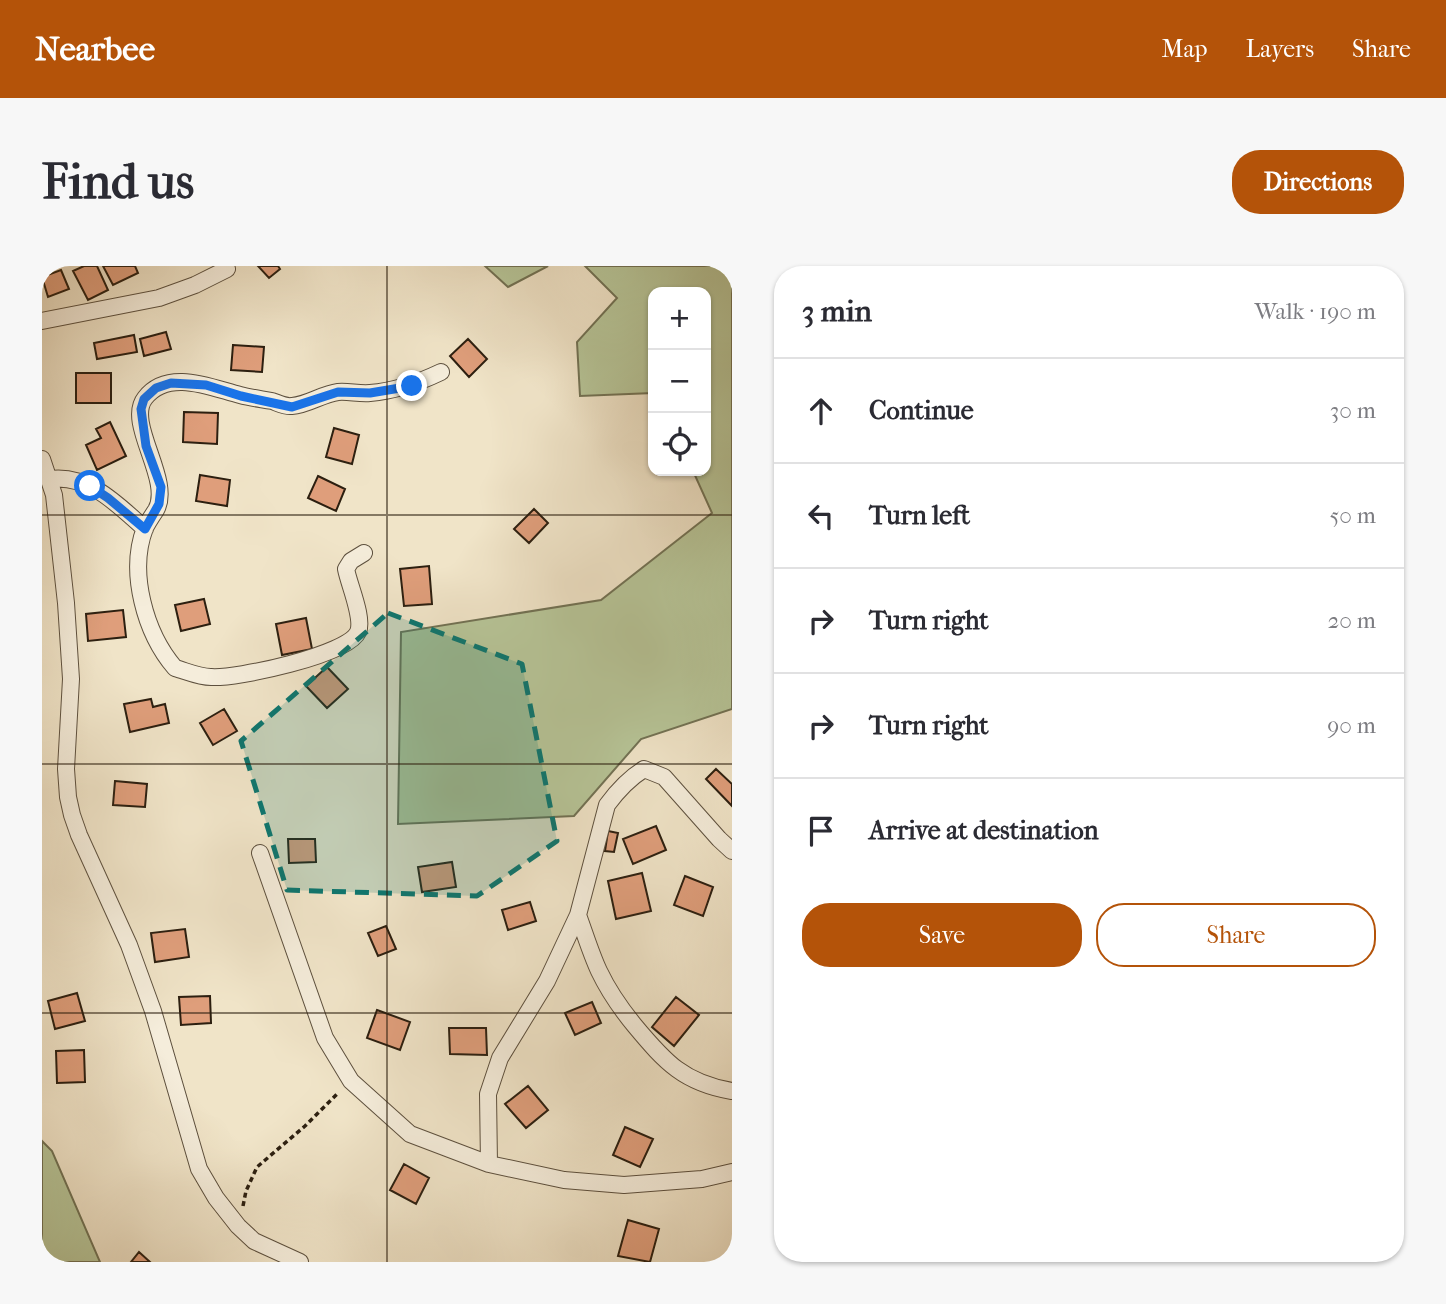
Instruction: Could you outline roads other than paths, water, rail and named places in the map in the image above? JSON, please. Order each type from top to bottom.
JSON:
[{"type":"street","points":[[42,321],[159,298],[195,285],[227,269]]},
{"type":"street","points":[[364,553],[351,561],[346,569],[359,619],[358,631],[352,639],[319,656],[245,676],[209,677],[175,668],[151,633],[142,606],[139,567],[145,529],[159,504],[161,487],[146,446],[141,409],[144,399],[156,388],[171,383],[206,385],[292,407],[338,392],[370,393],[412,386],[440,372]]},
{"type":"street","points":[[42,459],[51,479],[66,603],[71,679],[66,769],[72,815],[129,945],[152,1011],[199,1169],[216,1198],[254,1241],[300,1262]]},
{"type":"street","points":[[51,479],[77,479],[108,498],[145,529]]},
{"type":"street","points":[[489,1164],[488,1094],[500,1058],[547,981],[578,915],[607,805],[630,778],[644,769],[664,777],[732,851]]},
{"type":"street","points":[[260,853],[325,1038],[351,1081],[410,1134],[489,1164],[564,1180],[624,1185],[702,1180],[732,1172]]},
{"type":"street","points":[[578,915],[598,970],[616,1002],[660,1056],[683,1074],[714,1088],[732,1091]]}]
